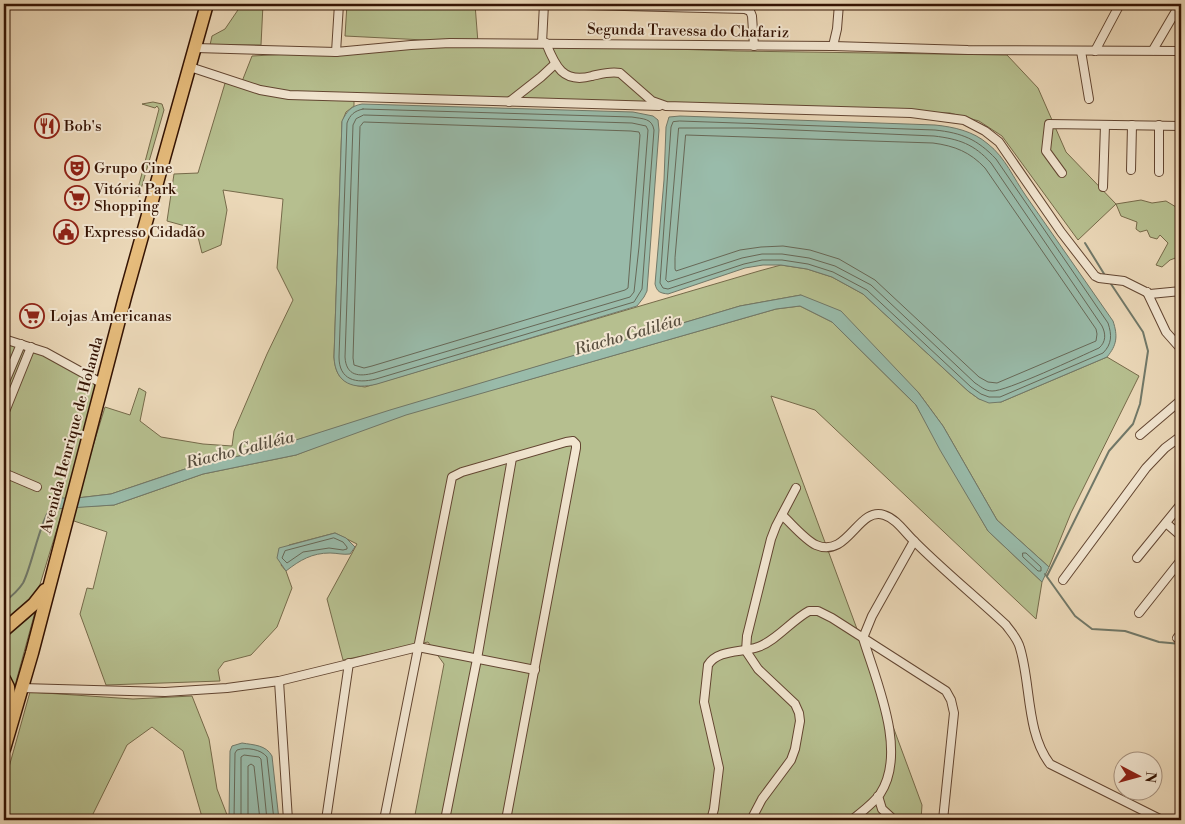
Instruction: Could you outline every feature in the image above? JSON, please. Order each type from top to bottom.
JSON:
[{"type":"main road","name":"Avenida Henrique de Holanda","points":[[4,749],[22,688],[125,297],[207,4]]},
{"type":"main road","name":"Avenida Henrique de Holanda","points":[[4,630],[34,604],[49,586]]},
{"type":"main road","points":[[4,679],[10,696],[11,726]]},
{"type":"street","points":[[336,52],[340,4]]},
{"type":"street","points":[[666,106],[652,101],[620,73],[608,72],[579,78],[565,75],[555,64],[544,43],[544,4],[697,6],[749,10],[752,16],[754,46]]},
{"type":"street","points":[[834,46],[839,4]]},
{"type":"street","points":[[1095,51],[1120,4]]},
{"type":"street","points":[[1152,50],[1180,4]]},
{"type":"street","name":"Segunda Travessa do Chafariz","points":[[196,48],[336,52],[412,44],[544,43],[834,46],[968,50],[1181,51]]},
{"type":"street","points":[[1080,51],[1089,99]]},
{"type":"street","points":[[509,102],[555,64]]},
{"type":"street","points":[[190,67],[253,88],[289,95],[911,113],[964,120],[985,131],[999,142],[1091,272],[1099,278],[1124,281],[1147,292],[1158,294],[1181,292]]},
{"type":"street","points":[[1062,173],[1046,151],[1049,124],[1181,126]]},
{"type":"street","points":[[1103,187],[1105,125]]},
{"type":"street","points":[[1131,170],[1132,125]]},
{"type":"street","points":[[1159,126],[1159,172]]},
{"type":"street","points":[[1147,292],[1166,332],[1181,349]]},
{"type":"street","points":[[4,339],[45,352],[103,384]]},
{"type":"street","points":[[4,384],[20,344]]},
{"type":"street","points":[[4,411],[31,347]]},
{"type":"street","points":[[1140,435],[1181,400]]},
{"type":"street","points":[[1063,580],[1146,468],[1165,448],[1181,436]]},
{"type":"street","points":[[384,820],[452,477],[462,472],[573,441],[576,444],[506,820]]},
{"type":"street","points":[[445,820],[477,659],[512,458]]},
{"type":"street","points":[[4,473],[37,487]]},
{"type":"street","points":[[752,820],[762,799],[791,760],[800,721],[795,704],[758,670],[746,651],[747,636],[768,547],[776,526],[796,488]]},
{"type":"street","points":[[1137,558],[1181,504]]},
{"type":"street","points":[[782,515],[814,544],[823,548],[838,545],[870,515],[879,513],[899,524],[914,541],[1006,625],[1015,637],[1020,647],[1028,698],[1037,737],[1043,756],[1050,764],[1162,820]]},
{"type":"street","points":[[1166,523],[1181,536]]},
{"type":"street","points":[[852,820],[878,796],[887,781],[890,769],[890,741],[882,697],[863,638],[872,616],[914,541]]},
{"type":"street","points":[[1139,614],[1181,560]]},
{"type":"street","points":[[711,820],[719,768],[704,702],[708,665],[710,661],[718,656],[734,651],[746,651],[765,644],[809,611],[818,612],[832,618],[946,691],[951,700],[954,713],[943,820],[937,820]]},
{"type":"street","points":[[22,688],[164,692],[227,688],[279,681],[418,647],[535,670]]},
{"type":"street","points":[[326,820],[349,663]]},
{"type":"street","points":[[279,681],[288,820]]},
{"type":"street","points":[[878,796],[882,809],[894,820]]},
{"type":"shaded area","points":[[242,4],[263,4],[261,45],[210,45],[212,36],[225,29]]},
{"type":"shaded area","points":[[347,4],[475,4],[478,43],[736,51],[1007,55],[1038,88],[1066,152],[1116,204],[1078,240],[1002,136],[979,121],[950,113],[354,98],[354,106],[346,112],[342,122],[334,357],[337,371],[342,379],[346,382],[365,387],[781,265],[807,269],[832,277],[863,294],[979,399],[1001,402],[1107,357],[1139,376],[1071,513],[1049,567],[997,520],[943,426],[918,392],[801,295],[740,306],[255,453],[203,463],[111,494],[77,498],[105,407],[130,415],[139,388],[146,392],[140,421],[161,437],[203,444],[232,446],[234,431],[267,354],[293,300],[277,268],[283,199],[223,190],[227,210],[221,245],[202,253],[196,229],[167,221],[174,174],[198,173],[226,80],[241,84],[252,56],[464,42],[345,36]]},
{"type":"shaded area","points":[[153,102],[162,104],[164,110],[139,196],[131,194],[132,192],[137,192],[159,109],[157,106],[155,108],[142,104]]},
{"type":"shaded area","points":[[1141,200],[1152,203],[1166,201],[1181,210],[1181,256],[1170,260],[1162,267],[1156,265],[1168,243],[1160,235],[1157,239],[1150,237],[1147,230],[1140,232],[1136,229],[1137,222],[1121,216],[1116,204]]},
{"type":"shaded area","points":[[800,306],[832,322],[916,405],[988,531],[1042,582],[1036,619],[815,410],[771,396],[922,805],[921,820],[414,820],[444,664],[428,642],[343,660],[327,599],[357,544],[335,533],[289,545],[281,565],[286,571],[292,588],[277,627],[251,655],[224,662],[218,670],[220,681],[106,685],[80,614],[87,588],[93,589],[107,532],[71,520],[75,507],[114,505],[203,474],[296,455],[409,410],[503,387],[776,309]]},
{"type":"shaded area","points":[[4,338],[36,348],[101,385],[34,604],[4,629]]},
{"type":"shaded area","points":[[35,612],[14,689],[11,680],[4,672],[4,635]]},
{"type":"shaded area","points":[[30,692],[133,699],[192,696],[209,739],[217,789],[229,820],[202,820],[183,751],[152,727],[127,745],[92,816],[88,820],[4,820],[4,785]]},
{"type":"water","points":[[362,104],[633,112],[653,116],[658,120],[659,130],[647,291],[644,297],[637,306],[377,384],[361,386],[347,383],[338,373],[334,357],[342,121],[350,110]]},
{"type":"water","points":[[669,117],[935,125],[956,128],[976,136],[994,149],[1004,162],[1113,321],[1116,336],[1113,348],[1107,357],[1001,402],[989,403],[968,391],[863,294],[832,277],[807,269],[781,265],[763,265],[745,268],[668,294],[659,292],[655,284],[664,180],[666,127]]},
{"type":"water","points":[[801,295],[841,311],[918,392],[943,426],[997,520],[1049,567],[1042,582],[988,531],[916,405],[832,322],[800,306],[776,309],[406,415],[296,455],[203,474],[114,505],[54,509],[55,498],[77,498],[111,494],[203,463],[255,453],[390,410],[740,306]]},
{"type":"water","points":[[335,533],[346,538],[355,547],[350,554],[318,554],[301,560],[286,571],[277,558],[279,548]]},
{"type":"water","points":[[242,743],[263,748],[272,756],[279,820],[229,820],[230,751],[232,746]]},
{"type":"waterway","points":[[1085,243],[1106,277]]},
{"type":"waterway","points":[[1047,576],[1109,451],[1133,424],[1140,404],[1148,351],[1143,332],[1109,281]]},
{"type":"waterway","name":"Riacho Galiléia","points":[[4,602],[23,583],[46,516],[56,503]]},
{"type":"waterway","name":"Riacho Galiléia","points":[[1045,574],[1075,616],[1092,629],[1125,631],[1159,642],[1181,644]]},
{"type":"place","name":"Bob's","points":[[47,126]]},
{"type":"place","name":"Grupo Cine","points":[[77,168]]},
{"type":"place","name":"Vitória Park Shopping","points":[[77,198]]},
{"type":"place","name":"Expresso Cidadão","points":[[66,232]]},
{"type":"place","name":"Lojas Americanas","points":[[32,316]]}]
